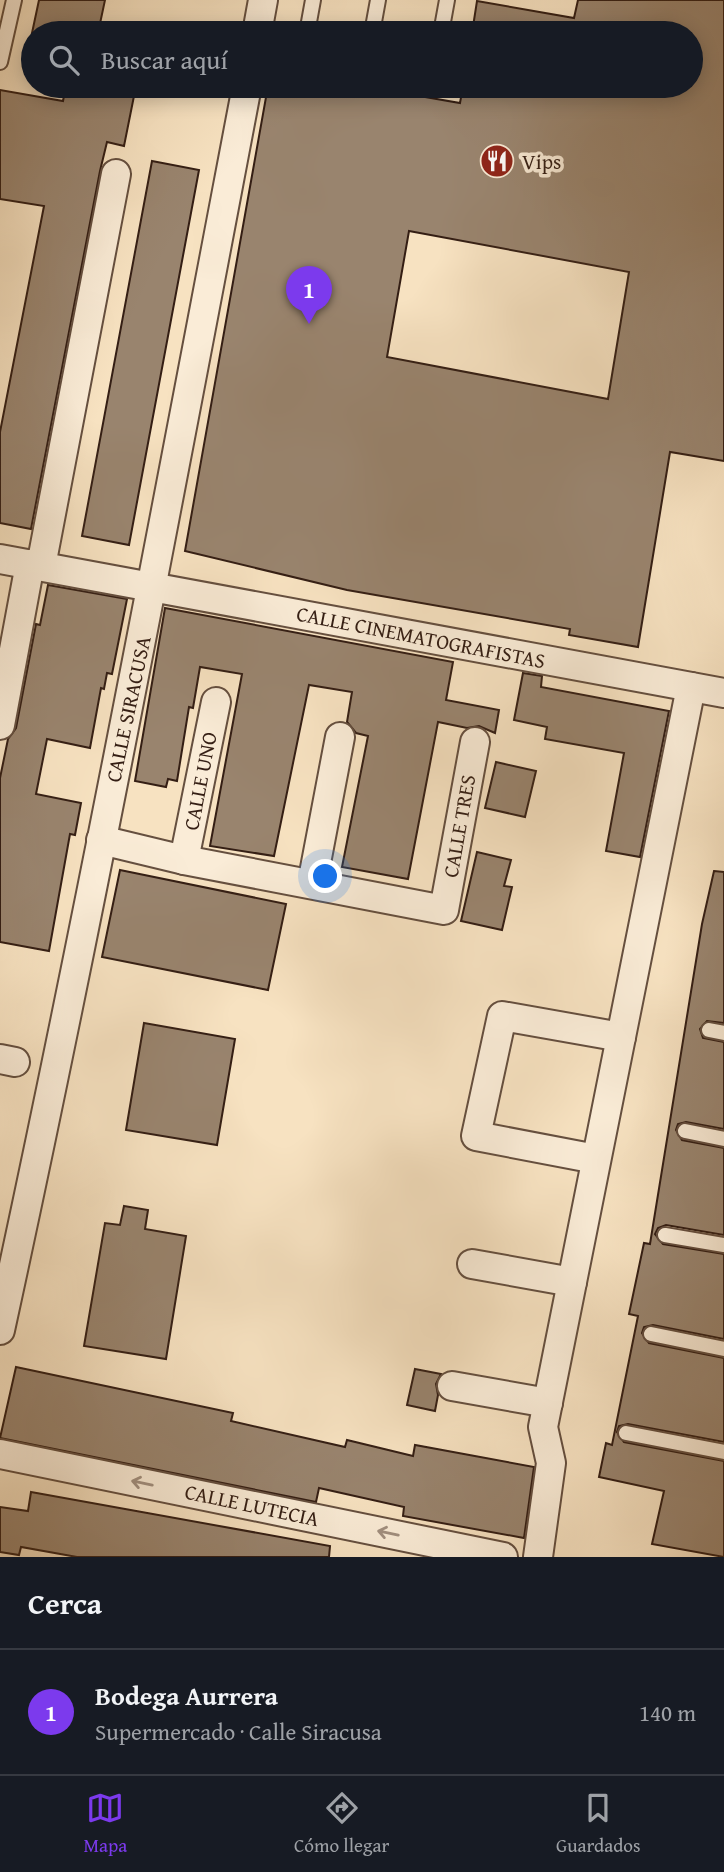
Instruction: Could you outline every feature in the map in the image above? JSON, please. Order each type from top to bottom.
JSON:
[{"type":"street","points":[[259,21],[263,0]]},
{"type":"street","name":"CALLE SIRACUSA","points":[[0,1330],[57,1068],[245,98]]},
{"type":"street","points":[[0,725],[116,174]]},
{"type":"street","name":"CALLE CINEMATOGRAFISTAS","points":[[0,559],[724,694]]},
{"type":"street","points":[[538,1557],[551,1463],[543,1427],[691,687]]},
{"type":"street","name":"CALLE UNO","points":[[184,860],[216,702]]},
{"type":"street","points":[[101,840],[184,860],[312,884],[340,737]]},
{"type":"street","name":"CALLE TRES","points":[[312,884],[444,910],[475,742]]},
{"type":"street","points":[[596,1160],[477,1136],[502,1016],[621,1037]]},
{"type":"street","points":[[472,1264],[572,1282]]},
{"type":"street","points":[[452,1386],[548,1403]]},
{"type":"street","name":"CALLE LUTECIA","points":[[0,1454],[503,1557]]},
{"type":"lane","points":[[0,62],[14,0]]},
{"type":"lane","points":[[309,21],[313,0]]},
{"type":"lane","points":[[374,21],[378,0]]},
{"type":"lane","points":[[443,21],[447,0]]},
{"type":"lane","points":[[685,1130],[724,1139]]},
{"type":"lane","points":[[665,1235],[724,1245]]},
{"type":"lane","points":[[651,1334],[724,1349]]},
{"type":"lane","points":[[626,1433],[724,1451]]},
{"type":"building","points":[[39,0],[105,0],[101,21],[35,21]]},
{"type":"building","points":[[578,0],[724,0],[724,461],[670,452],[638,647],[569,635],[570,629],[347,590],[185,551],[266,98],[431,98],[460,103],[461,98],[703,98],[703,21],[474,21],[477,1],[574,18]],"holes":[[[409,231],[629,272],[608,399],[387,357]]]},
{"type":"building","points":[[0,90],[21,94],[21,98],[63,101],[64,98],[134,98],[124,146],[107,142],[100,171],[31,529],[0,523],[0,432],[44,206],[0,199]]},
{"type":"building","points":[[152,161],[199,170],[129,545],[82,536]]},
{"type":"building","points":[[48,585],[127,599],[112,674],[107,673],[104,689],[101,688],[90,748],[47,739],[36,794],[81,803],[75,835],[70,834],[49,951],[0,942],[0,778],[8,739],[16,728],[36,624],[40,625]]},
{"type":"building","points":[[165,608],[453,662],[446,700],[499,710],[495,733],[479,726],[467,728],[438,722],[408,879],[342,867],[368,736],[356,733],[347,722],[352,692],[309,685],[274,856],[210,846],[242,674],[200,667],[193,708],[189,707],[177,781],[168,779],[166,787],[135,781]]},
{"type":"building","points":[[523,673],[542,676],[541,687],[669,711],[640,857],[606,851],[624,753],[545,739],[547,727],[514,720]]},
{"type":"building","points":[[496,762],[536,771],[525,817],[485,808]]},
{"type":"building","points":[[477,852],[511,860],[504,886],[512,887],[502,930],[461,921]]},
{"type":"building","points":[[120,870],[286,904],[268,990],[102,957]]},
{"type":"building","points":[[714,871],[724,872],[724,1023],[707,1021],[700,1029],[703,1038],[724,1042],[724,1129],[686,1122],[678,1124],[676,1130],[682,1140],[724,1148],[724,1235],[666,1225],[658,1228],[655,1234],[663,1244],[724,1254],[724,1339],[653,1325],[644,1327],[642,1333],[649,1343],[724,1358],[724,1442],[628,1424],[619,1426],[617,1432],[624,1442],[724,1461],[724,1557],[652,1544],[664,1491],[599,1477],[606,1443],[612,1445],[638,1316],[629,1314],[644,1243],[650,1244],[702,924]]},
{"type":"building","points":[[144,1023],[235,1039],[217,1145],[126,1130]]},
{"type":"building","points":[[124,1206],[148,1210],[145,1229],[186,1236],[166,1359],[84,1346],[105,1223],[120,1225]]},
{"type":"building","points":[[16,1367],[233,1413],[231,1421],[345,1447],[347,1440],[413,1456],[415,1445],[534,1467],[524,1538],[403,1516],[404,1507],[319,1488],[316,1502],[0,1438]]},
{"type":"building","points":[[415,1369],[441,1374],[436,1384],[438,1395],[435,1411],[407,1405]]},
{"type":"building","points":[[31,1492],[330,1546],[329,1557],[77,1557],[21,1547],[19,1555],[0,1552],[0,1507],[28,1511]]},
{"type":"place","name":"Vips","points":[[497,161]]},
{"type":"place","name":"Bodega Aurrera","points":[[309,324]]}]
